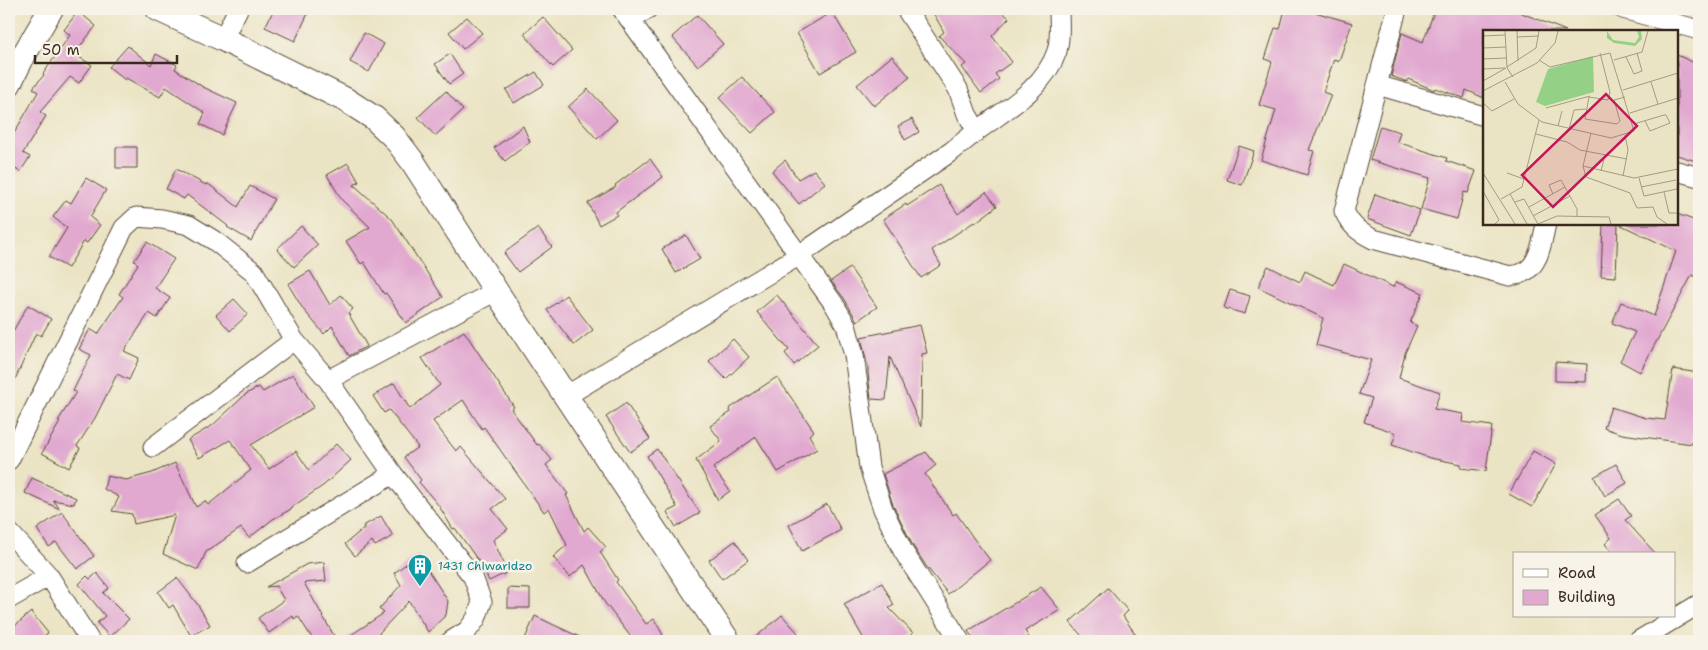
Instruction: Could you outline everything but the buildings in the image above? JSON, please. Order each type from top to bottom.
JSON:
[{"type":"street","points":[[9,84],[15,54],[51,9]]},
{"type":"street","points":[[158,9],[346,100],[374,118],[394,137],[413,162],[496,291],[728,641]]},
{"type":"street","points":[[223,39],[238,9]]},
{"type":"street","points":[[648,9],[626,14],[834,304],[846,325],[854,356],[869,467],[883,509],[903,551],[960,641]]},
{"type":"street","points":[[906,9],[958,89],[967,114],[977,131]]},
{"type":"street","points":[[566,396],[798,256],[952,151],[1035,87],[1049,68],[1057,50],[1060,32],[1059,9]]},
{"type":"street","points":[[1397,9],[1344,211],[1349,221],[1357,231],[1373,239],[1510,276],[1523,273],[1532,266],[1537,257],[1546,225]]},
{"type":"street","points":[[1623,9],[1699,30]]},
{"type":"street","points":[[1377,85],[1483,116]]},
{"type":"street","points":[[1678,171],[1699,177]]},
{"type":"street","points":[[9,460],[124,228],[136,217],[162,219],[189,225],[215,241],[254,272],[294,340],[328,380],[393,474],[473,576],[482,602],[476,619],[467,631],[452,641]]},
{"type":"street","points":[[328,380],[496,291]]},
{"type":"street","points":[[153,447],[294,340]]},
{"type":"street","points":[[246,563],[393,474]]},
{"type":"street","points":[[9,532],[49,576],[90,641]]},
{"type":"street","points":[[9,599],[49,576]]},
{"type":"street","points":[[1676,618],[1699,604]]},
{"type":"street","points":[[1638,641],[1676,618]]},
{"type":"place","name":"1431 Chiwaridzo","points":[[420,587]]}]
